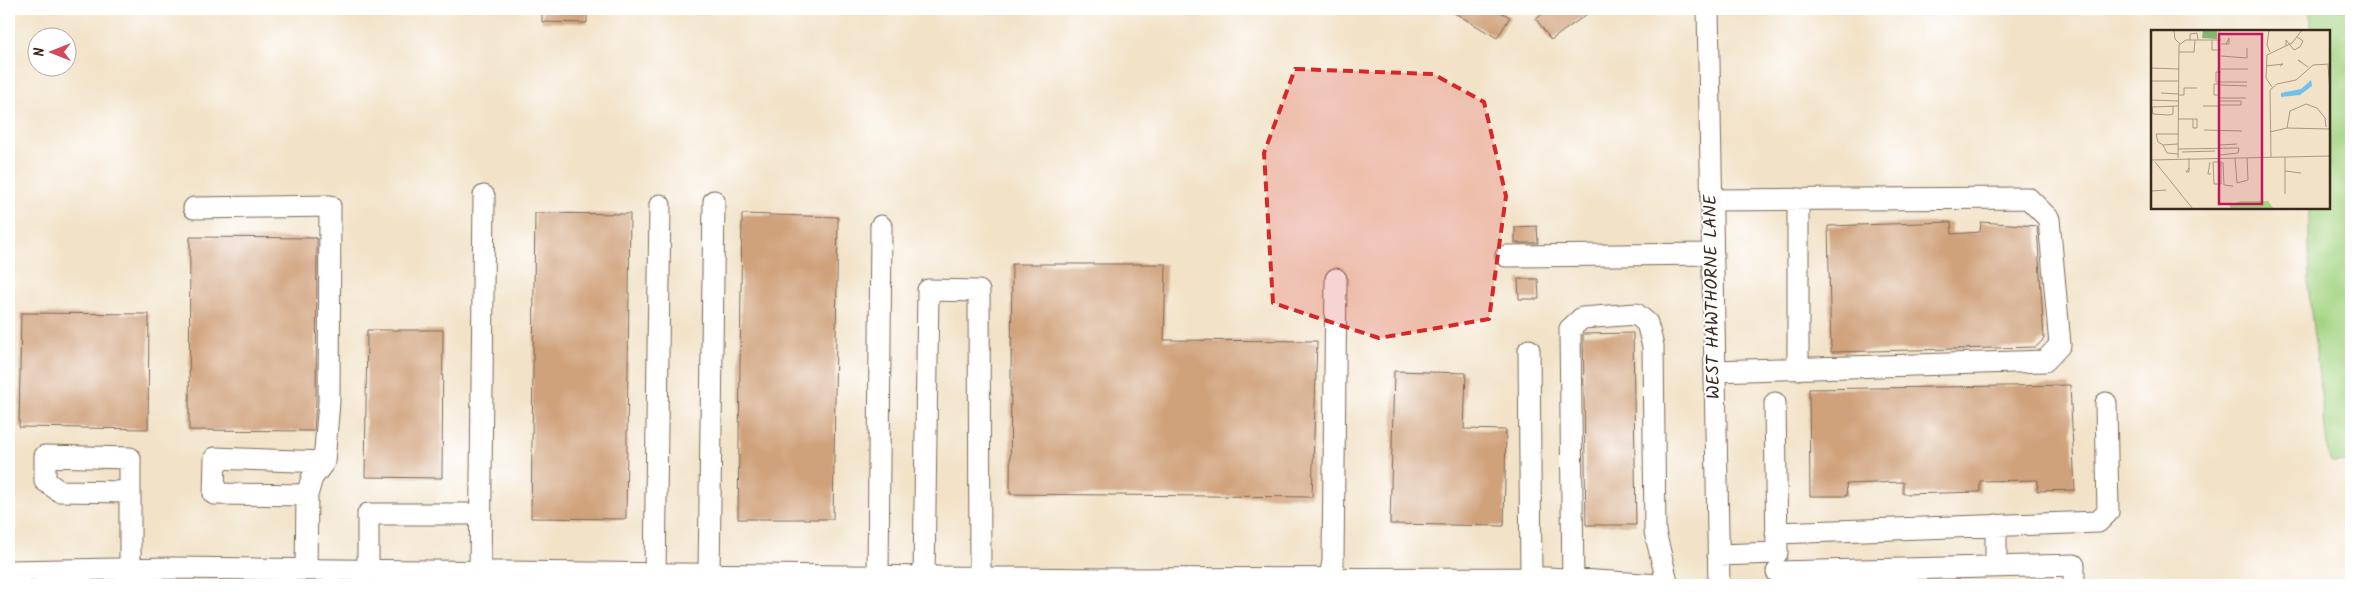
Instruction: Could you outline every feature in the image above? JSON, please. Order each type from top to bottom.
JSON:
[{"type":"street","name":"WEST HAWTHORNE LANE","points":[[1708,9],[1719,585]]},
{"type":"street","points":[[480,572],[484,196]]},
{"type":"street","points":[[1712,200],[2028,198],[2049,219],[2060,345],[2045,361],[1715,371]]},
{"type":"street","points":[[1798,199],[1798,369]]},
{"type":"street","points":[[698,578],[714,201]]},
{"type":"street","points":[[659,578],[660,205]]},
{"type":"street","points":[[194,208],[330,206],[329,402],[324,462],[312,478],[307,495],[306,570]]},
{"type":"street","points":[[878,576],[882,226]]},
{"type":"street","points":[[1506,256],[1712,254]]},
{"type":"street","points":[[1328,582],[1333,562],[1336,279]]},
{"type":"street","points":[[924,577],[928,290],[979,291],[991,580]]},
{"type":"street","points":[[1573,582],[1570,329],[1582,318],[1636,314],[1647,323],[1653,346],[1655,532],[1668,585]]},
{"type":"street","points":[[1529,350],[1530,578]]},
{"type":"street","points":[[1775,403],[1777,561]]},
{"type":"street","points":[[1777,561],[1996,526],[2098,522],[2108,512],[2106,403]]},
{"type":"street","points":[[307,495],[214,494],[215,458],[324,462]]},
{"type":"street","points":[[130,492],[130,568]]},
{"type":"street","points":[[368,570],[368,514],[480,514]]},
{"type":"street","points":[[1996,526],[1996,566]]},
{"type":"street","points":[[1718,554],[1777,561],[1996,566],[2074,565],[2074,585]]},
{"type":"street","points":[[9,571],[84,577],[130,568],[214,577],[306,570],[368,570],[402,578],[480,572],[527,579],[698,578],[844,581],[878,576],[1137,582],[1328,582],[1530,578],[1573,582],[1660,585]]},
{"type":"highlighted area","points":[[1295,69],[1433,74],[1484,102],[1506,196],[1489,319],[1379,338],[1273,303],[1264,153]]},
{"type":"green space","points":[[2311,9],[2351,9],[2351,463],[2331,462],[2328,453],[2309,294],[2309,209],[2330,209],[2330,30],[2311,30]]},
{"type":"building","points":[[542,9],[587,9],[587,23],[542,22]]},
{"type":"building","points":[[1448,9],[1496,9],[1510,17],[1497,38]]},
{"type":"building","points":[[1549,9],[1594,9],[1551,40],[1536,19]]},
{"type":"building","points":[[535,213],[630,214],[626,519],[531,518]]},
{"type":"building","points":[[742,214],[838,217],[833,519],[738,519]]},
{"type":"building","points":[[1951,222],[1952,234],[1980,232],[1981,222],[2037,226],[2044,339],[2036,347],[1831,352],[1828,226]]},
{"type":"building","points":[[1537,226],[1538,243],[1515,243],[1515,227]]},
{"type":"building","points":[[190,237],[317,238],[316,401],[314,431],[189,430]]},
{"type":"building","points":[[1012,264],[1166,264],[1164,340],[1317,341],[1312,497],[1010,494]]},
{"type":"building","points":[[1518,279],[1538,279],[1539,299],[1519,299]]},
{"type":"building","points":[[21,313],[149,314],[148,429],[19,427]]},
{"type":"building","points":[[367,330],[443,330],[442,478],[365,477]]},
{"type":"building","points":[[1633,333],[1636,525],[1586,525],[1583,334]]},
{"type":"building","points":[[1394,371],[1466,373],[1464,429],[1506,430],[1504,526],[1390,524]]},
{"type":"building","points":[[2070,385],[2075,490],[2037,491],[2038,480],[1980,481],[1980,492],[1903,494],[1903,482],[1846,484],[1847,496],[1810,496],[1809,389]]}]
